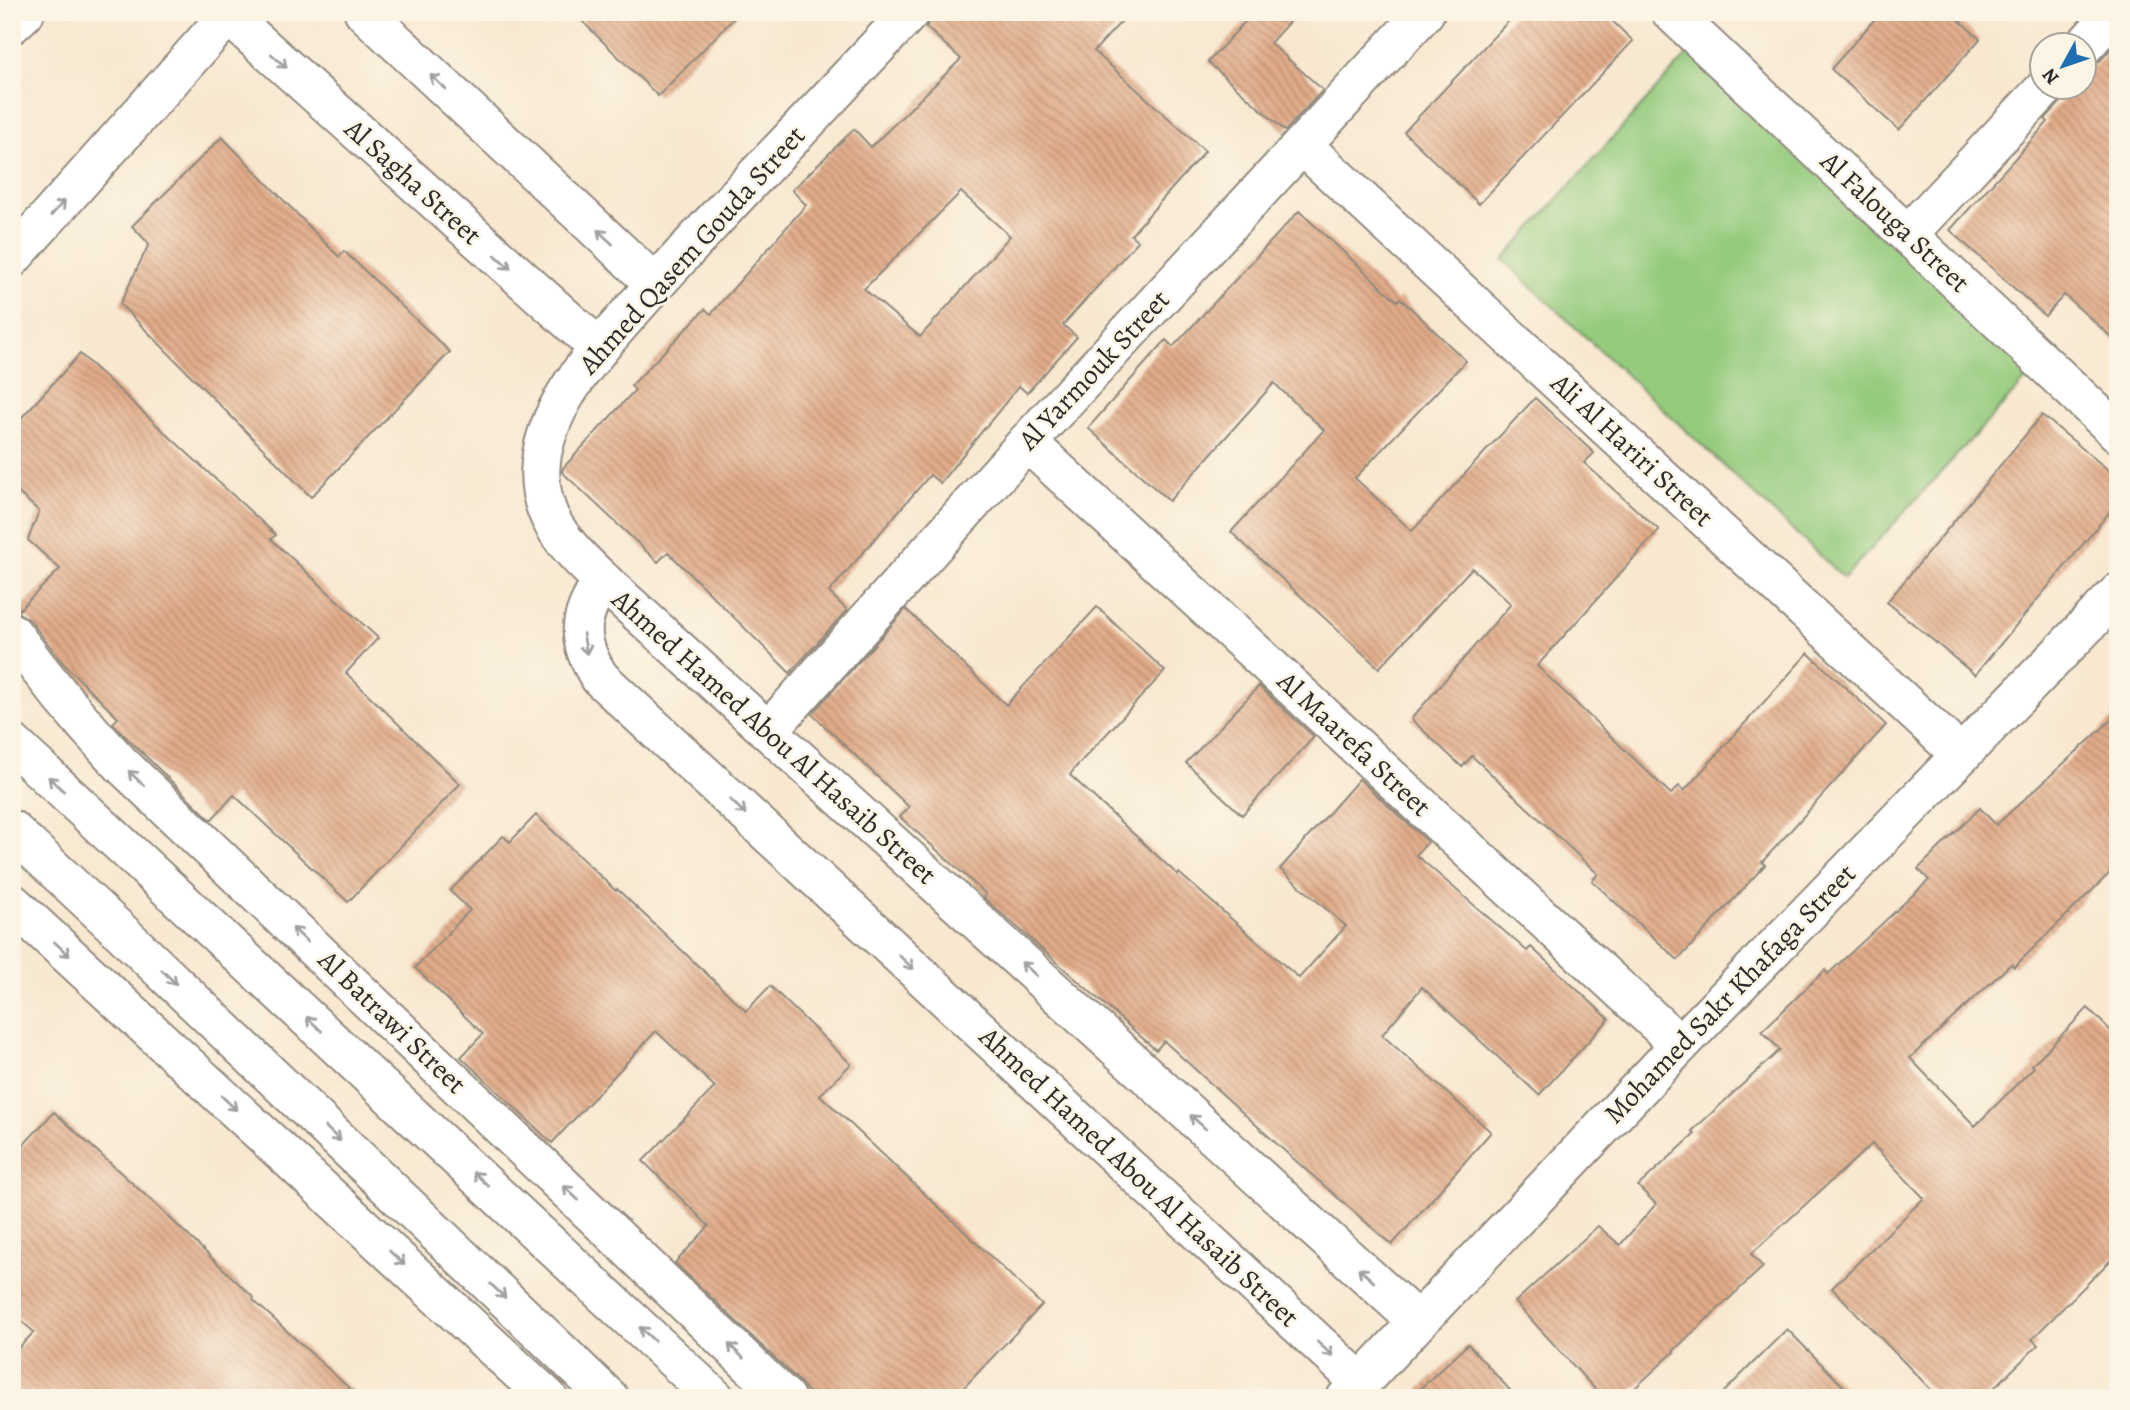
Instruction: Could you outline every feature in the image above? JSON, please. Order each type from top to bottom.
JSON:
[{"type":"street","points":[[12,24],[25,12]]},
{"type":"street","points":[[364,12],[655,284]]},
{"type":"street","name":"Ahmed Qasem Gouda Street","points":[[603,581],[563,540],[547,516],[541,484],[542,455],[550,427],[571,386],[599,348],[655,284],[910,12]]},
{"type":"street","name":"Al Yarmouk Street","points":[[768,732],[1027,442],[1425,12]]},
{"type":"street","name":"Al Falouga Street","points":[[1671,12],[2118,433]]},
{"type":"street","points":[[2097,32],[2115,12]]},
{"type":"street","points":[[12,258],[229,14]]},
{"type":"street","name":"Al Sagha Street","points":[[229,14],[599,348]]},
{"type":"street","points":[[1908,234],[2032,102]]},
{"type":"street","name":"Ali Al Hariri Street","points":[[1302,145],[1961,755]]},
{"type":"street","name":"Al Maarefa Street","points":[[1027,442],[1680,1045]]},
{"type":"street","name":"Ahmed Hamed Abou Al Hasaib Street","points":[[1353,1390],[600,678],[589,661],[583,641],[583,621],[589,601],[603,581],[1417,1321]]},
{"type":"street","name":"Mohamed Sakr Khafaga Street","points":[[1353,1390],[1680,1045],[1961,755],[2114,605]]},
{"type":"street","name":"Al Batrawi Street","points":[[12,633],[77,717],[122,765],[785,1398]]},
{"type":"street","points":[[12,743],[715,1398]]},
{"type":"street","points":[[12,830],[609,1398]]},
{"type":"street","points":[[12,903],[548,1398]]},
{"type":"green space","points":[[1695,46],[2034,371],[1844,578],[1503,260]]},
{"type":"building","points":[[573,12],[740,12],[658,96]]},
{"type":"building","points":[[931,12],[1130,12],[1094,51],[1205,151],[1131,235],[1138,241],[1063,325],[1077,337],[1027,393],[1019,386],[940,483],[930,475],[829,592],[847,610],[790,673],[668,552],[658,562],[562,472],[635,390],[631,386],[705,309],[711,314],[806,205],[792,190],[854,129],[871,147],[961,59],[926,27]],"holes":[[[961,192],[1010,236],[920,337],[864,289]]]},
{"type":"building","points":[[1254,12],[1298,12],[1270,43],[1323,90],[1285,131],[1208,62]]},
{"type":"building","points":[[1517,12],[1603,12],[1633,41],[1479,204],[1404,132]]},
{"type":"building","points":[[1881,12],[1950,12],[1980,39],[1899,130],[1831,69]]},
{"type":"building","points":[[2118,41],[2118,343],[2064,295],[2045,316],[1950,230],[2048,122],[2045,119],[2061,102],[2098,102],[2100,61]]},
{"type":"building","points":[[222,137],[339,257],[344,251],[450,352],[311,497],[120,304],[149,244],[132,226]]},
{"type":"building","points":[[1299,211],[1397,301],[1400,298],[1466,361],[1355,478],[1412,531],[1535,398],[1594,453],[1584,463],[1659,530],[1537,666],[1671,794],[1679,786],[1684,791],[1808,653],[1886,725],[1762,862],[1765,865],[1678,960],[1592,881],[1598,874],[1472,756],[1462,767],[1411,719],[1511,604],[1472,568],[1379,668],[1231,532],[1324,430],[1274,383],[1169,501],[1088,428],[1166,340],[1173,347]]},
{"type":"building","points":[[80,354],[276,535],[271,539],[378,638],[346,673],[460,784],[348,902],[234,795],[211,820],[123,734],[113,723],[118,718],[61,661],[30,620],[17,612],[60,569],[28,540],[39,511],[12,487],[12,428]]},
{"type":"building","points":[[2042,415],[2118,478],[2118,502],[1975,675],[1887,602]]},
{"type":"building","points":[[1097,607],[1165,671],[1070,775],[1178,875],[1179,873],[1299,978],[1346,926],[1280,869],[1359,779],[1428,842],[1416,855],[1527,951],[1531,947],[1609,1019],[1539,1095],[1422,987],[1382,1035],[1491,1132],[1392,1245],[1164,1041],[1156,1050],[983,897],[986,894],[900,817],[909,807],[812,714],[906,609],[1006,705]]},
{"type":"building","points":[[1259,686],[1314,737],[1242,815],[1186,763]]},
{"type":"building","points":[[2118,714],[2118,865],[2014,967],[2011,964],[1910,1058],[1975,1126],[2088,1008],[2118,1038],[2118,1253],[2032,1339],[2038,1345],[1984,1398],[1939,1398],[1832,1288],[1924,1198],[1872,1144],[1751,1254],[1763,1267],[1674,1352],[1624,1398],[1603,1398],[1515,1302],[1598,1226],[1620,1245],[1656,1204],[1638,1186],[1695,1134],[1692,1131],[1780,1050],[1762,1031],[1825,970],[1828,974],[1929,880],[1918,869],[1980,808],[1996,825]]},
{"type":"building","points":[[536,815],[746,1011],[770,986],[851,1064],[820,1095],[1042,1305],[954,1398],[814,1398],[675,1263],[709,1226],[643,1161],[715,1087],[656,1031],[552,1143],[461,1057],[483,1034],[415,968],[470,910],[450,891],[503,836],[510,842]]},
{"type":"building","points":[[54,1112],[360,1398],[25,1398],[12,1386],[12,1355],[34,1332],[12,1313],[12,1157]]},
{"type":"building","points":[[1787,1329],[1855,1398],[1718,1398]]},
{"type":"building","points":[[1468,1344],[1517,1398],[1410,1398]]}]
